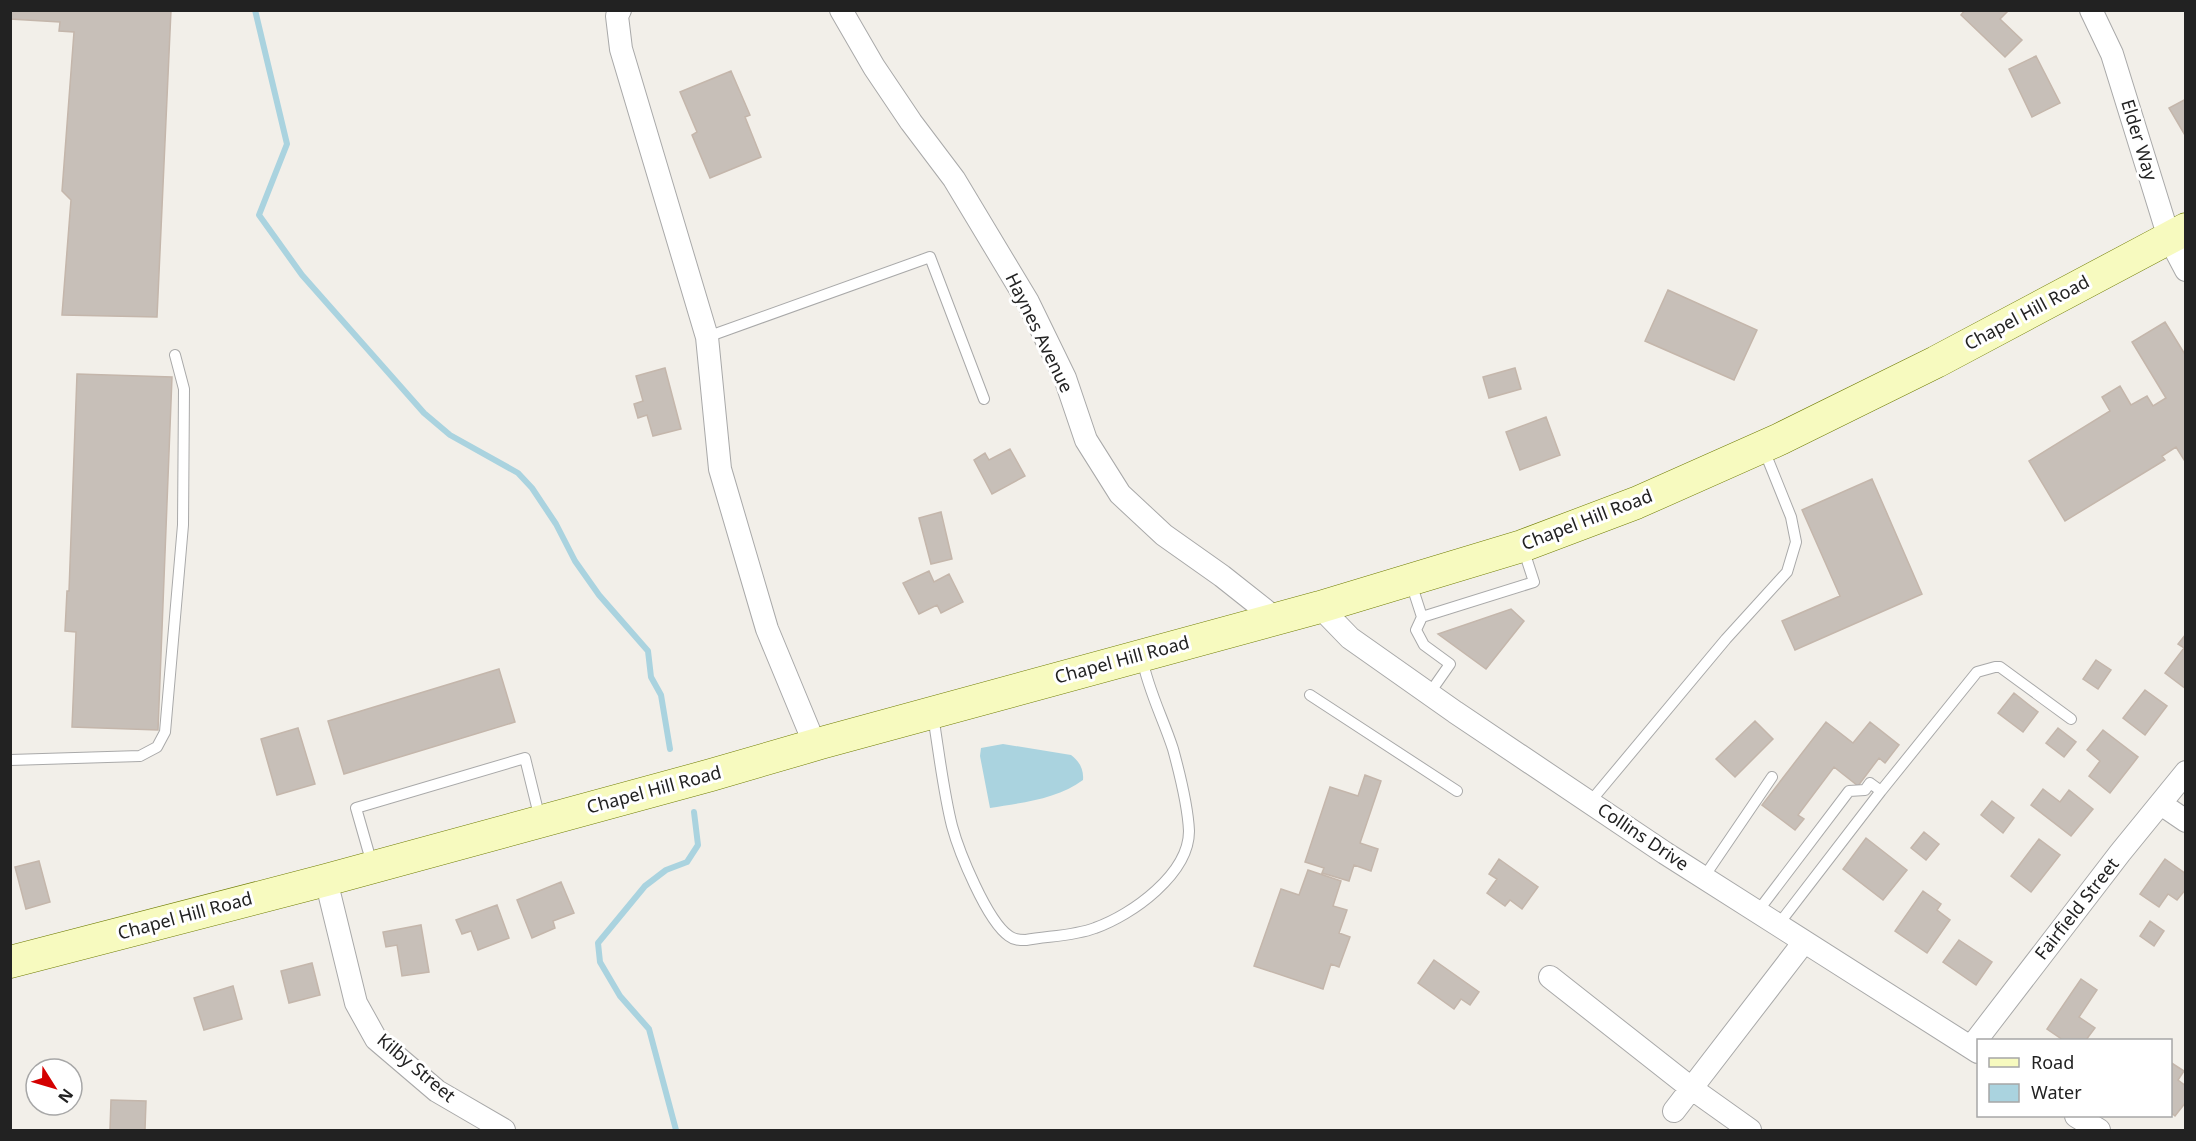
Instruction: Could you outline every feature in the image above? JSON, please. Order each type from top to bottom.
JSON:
[{"type":"main road","name":"Chapel Hill Road","points":[[10,962],[326,880],[1320,607],[1522,546],[1636,503],[1763,447],[1908,376],[2177,233]]},
{"type":"street","points":[[620,10],[617,16],[621,49],[707,337],[720,469],[767,629],[815,745]]},
{"type":"street","name":"Haynes Avenue","points":[[841,10],[874,68],[954,179],[1028,302],[1065,378],[1086,440],[1120,494],[1164,535],[1222,576],[1275,618]]},
{"type":"street","name":"Elder Way","points":[[2091,10],[2112,54],[2177,233],[2186,270]]},
{"type":"street","name":"Collins Drive","points":[[1320,607],[1350,638],[1429,694],[1704,877],[1975,1050]]},
{"type":"street","name":"Fairfield Street","points":[[1983,1039],[2120,853],[2186,772]]},
{"type":"street","points":[[2161,804],[2186,821]]},
{"type":"street","name":"Kilby Street","points":[[326,880],[356,1003],[376,1039],[437,1090],[504,1131]]},
{"type":"street","points":[[1674,1111],[1804,942]]},
{"type":"street","points":[[1550,977],[1691,1088],[1750,1131]]},
{"type":"street","points":[[2078,1117],[2099,1131]]},
{"type":"lane","points":[[707,337],[930,257],[984,399]]},
{"type":"lane","points":[[10,760],[140,756],[157,747],[165,732],[183,525],[184,389],[175,355]]},
{"type":"lane","points":[[1590,802],[1726,639],[1787,572],[1796,542],[1791,517],[1763,447]]},
{"type":"lane","points":[[1422,617],[1534,582],[1522,546]]},
{"type":"lane","points":[[1410,580],[1422,617],[1416,630],[1424,645],[1450,664],[1429,694]]},
{"type":"lane","points":[[932,712],[956,838],[985,907],[1008,936],[1016,940],[1093,929],[1145,900],[1168,878],[1180,864],[1189,832],[1173,749],[1153,700],[1142,655]]},
{"type":"lane","points":[[1778,925],[1977,672],[2000,667],[2071,719]]},
{"type":"lane","points":[[1310,695],[1457,791]]},
{"type":"lane","points":[[373,867],[356,808],[525,758],[540,821]]},
{"type":"lane","points":[[1704,877],[1772,777]]},
{"type":"lane","points":[[1758,910],[1849,791],[1865,790],[1870,783],[1881,792]]},
{"type":"water","points":[[1003,744],[1071,755],[1083,772],[1083,780],[1051,796],[990,808],[980,756],[981,748]]},
{"type":"building","points":[[10,10],[171,10],[157,317],[62,315],[71,200],[62,191],[74,32],[59,31],[60,22],[10,19]]},
{"type":"building","points":[[1965,10],[2005,10],[2007,12],[2000,19],[2022,40],[2005,57],[1961,15]]},
{"type":"building","points":[[2036,56],[2060,103],[2032,117],[2009,69]]},
{"type":"building","points":[[731,71],[750,115],[745,117],[761,157],[710,178],[692,135],[697,132],[680,92]]},
{"type":"building","points":[[2186,99],[2186,137],[2169,108]]},
{"type":"building","points":[[1668,290],[1757,330],[1734,380],[1645,341]]},
{"type":"building","points":[[2165,322],[2186,356],[2186,463],[2176,447],[2162,456],[2165,460],[2065,521],[2029,461],[2110,411],[2102,397],[2120,386],[2131,405],[2147,396],[2153,406],[2166,398],[2132,342]]},
{"type":"building","points":[[665,368],[681,429],[653,436],[647,415],[638,418],[634,404],[643,401],[636,376]]},
{"type":"building","points":[[1515,368],[1521,389],[1489,398],[1483,377]]},
{"type":"building","points":[[77,374],[172,377],[158,730],[72,727],[76,632],[65,631],[67,591],[69,591]]},
{"type":"building","points":[[1546,417],[1560,455],[1520,470],[1506,432]]},
{"type":"building","points":[[1010,449],[1025,476],[992,494],[974,460],[985,453],[989,460]]},
{"type":"building","points":[[1872,479],[1922,594],[1795,650],[1782,621],[1840,596],[1802,510]]},
{"type":"building","points":[[941,512],[952,559],[931,564],[919,518]]},
{"type":"building","points":[[929,571],[934,582],[949,574],[963,602],[941,613],[937,605],[919,614],[903,583]]},
{"type":"building","points":[[1511,609],[1524,621],[1486,669],[1438,634]]},
{"type":"building","points":[[2186,634],[2186,689],[2165,673],[2184,648],[2178,644]]},
{"type":"building","points":[[2096,660],[2111,670],[2098,689],[2083,679]]},
{"type":"building","points":[[499,669],[515,722],[344,774],[328,721]]},
{"type":"building","points":[[2145,690],[2167,706],[2145,735],[2123,718]]},
{"type":"building","points":[[2014,693],[2038,712],[2023,732],[1998,713]]},
{"type":"building","points":[[1755,721],[1773,739],[1735,777],[1716,759]]},
{"type":"building","points":[[1826,722],[1853,743],[1870,722],[1899,745],[1885,763],[1879,758],[1858,786],[1834,767],[1798,815],[1804,819],[1795,830],[1762,805]]},
{"type":"building","points":[[298,728],[315,784],[277,795],[261,739]]},
{"type":"building","points":[[2058,728],[2076,742],[2064,757],[2046,743]]},
{"type":"building","points":[[2103,730],[2138,757],[2110,793],[2089,776],[2100,761],[2087,750]]},
{"type":"building","points":[[1365,775],[1381,781],[1360,843],[1378,849],[1371,871],[1354,865],[1349,881],[1322,873],[1324,868],[1305,862],[1330,787],[1358,796]]},
{"type":"building","points":[[2043,789],[2060,802],[2069,790],[2093,809],[2071,836],[2031,805]]},
{"type":"building","points":[[1992,801],[2014,818],[2003,833],[1981,815]]},
{"type":"building","points":[[1924,832],[1939,844],[1926,860],[1911,848]]},
{"type":"building","points":[[1866,838],[1907,870],[1883,900],[1843,869]]},
{"type":"building","points":[[2039,839],[2060,855],[2031,892],[2011,876]]},
{"type":"building","points":[[1499,859],[1538,887],[1522,909],[1510,900],[1505,906],[1487,893],[1497,879],[1489,874]]},
{"type":"building","points":[[2165,859],[2186,874],[2186,889],[2177,900],[2168,894],[2159,907],[2140,894]]},
{"type":"building","points":[[39,861],[50,902],[26,909],[15,867]]},
{"type":"building","points":[[1308,870],[1341,881],[1333,906],[1347,910],[1339,933],[1350,937],[1339,967],[1331,964],[1323,989],[1254,966],[1281,889],[1299,895]]},
{"type":"building","points":[[561,882],[574,913],[553,921],[555,928],[532,938],[517,900]]},
{"type":"building","points":[[1923,891],[1941,904],[1937,910],[1950,920],[1927,953],[1895,931]]},
{"type":"building","points":[[497,905],[509,938],[478,950],[471,931],[462,934],[456,920]]},
{"type":"building","points":[[2150,921],[2164,931],[2154,946],[2140,936]]},
{"type":"building","points":[[421,925],[429,972],[402,976],[397,945],[386,947],[383,932]]},
{"type":"building","points":[[1959,940],[1992,962],[1976,985],[1943,962]]},
{"type":"building","points":[[1434,960],[1479,992],[1470,1005],[1461,999],[1454,1009],[1418,983]]},
{"type":"building","points":[[312,963],[320,995],[289,1003],[281,971]]},
{"type":"building","points":[[2081,979],[2097,990],[2079,1017],[2095,1028],[2087,1039],[2062,1039],[2047,1029]]},
{"type":"building","points":[[233,986],[242,1019],[204,1030],[194,998]]},
{"type":"building","points":[[2172,1063],[2184,1071],[2178,1080],[2186,1086],[2186,1102],[2175,1116],[2172,1114]]},
{"type":"building","points":[[111,1100],[146,1101],[145,1130],[110,1130]]},
{"type":"waterway","points":[[255,10],[287,144],[259,215],[302,275],[424,413],[450,435],[518,473],[532,488],[556,524],[575,561],[599,595],[648,651],[651,677],[661,695],[670,749]]},
{"type":"waterway","points":[[676,1130],[649,1029],[620,996],[600,962],[598,943],[645,886],[666,870],[687,862],[698,845],[694,812]]}]
